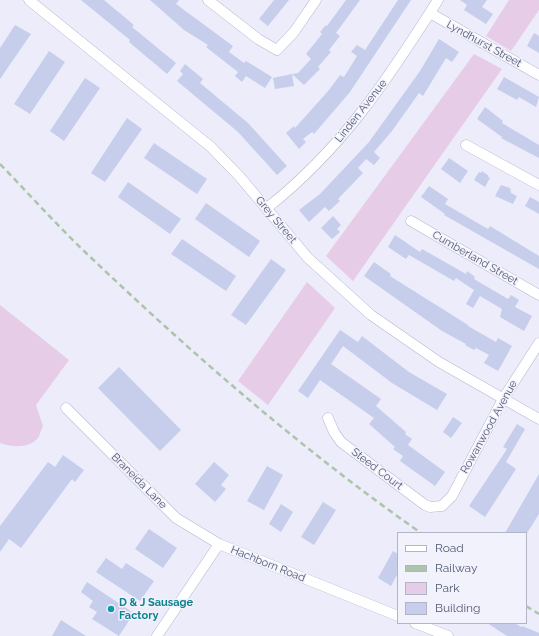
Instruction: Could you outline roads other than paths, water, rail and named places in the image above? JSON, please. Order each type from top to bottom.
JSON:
[{"type":"street","name":"Grey Street","points":[[29,0],[211,147],[226,161],[308,258],[371,315],[423,352],[503,399],[539,418]]},
{"type":"street","points":[[208,0],[258,39],[277,50],[294,32],[316,0]]},
{"type":"street","name":"Linden Avenue","points":[[267,208],[310,170],[358,118],[394,69],[438,0]]},
{"type":"street","name":"Lyndhurst Street","points":[[430,14],[539,75]]},
{"type":"street","points":[[466,145],[539,185]]},
{"type":"street","name":"Cumberland Street","points":[[411,221],[539,295]]},
{"type":"street","name":"Rowanwood Avenue","points":[[437,507],[442,506],[452,496],[503,399],[539,343]]},
{"type":"street","name":"Braneida Lane","points":[[66,408],[176,518],[219,544]]},
{"type":"street","name":"Steed Court","points":[[328,418],[334,432],[341,442],[425,505],[437,507]]},
{"type":"street","name":"Hachborn Road","points":[[157,636],[219,544],[397,616]]},
{"type":"street","points":[[418,624],[448,636]]},
{"type":"railway","points":[[0,164],[84,251],[164,326],[247,398],[333,468],[420,532]]},
{"type":"railway","points":[[527,607],[539,614]]},
{"type":"place","name":"D & J Sausage Factory","points":[[111,609]]}]
